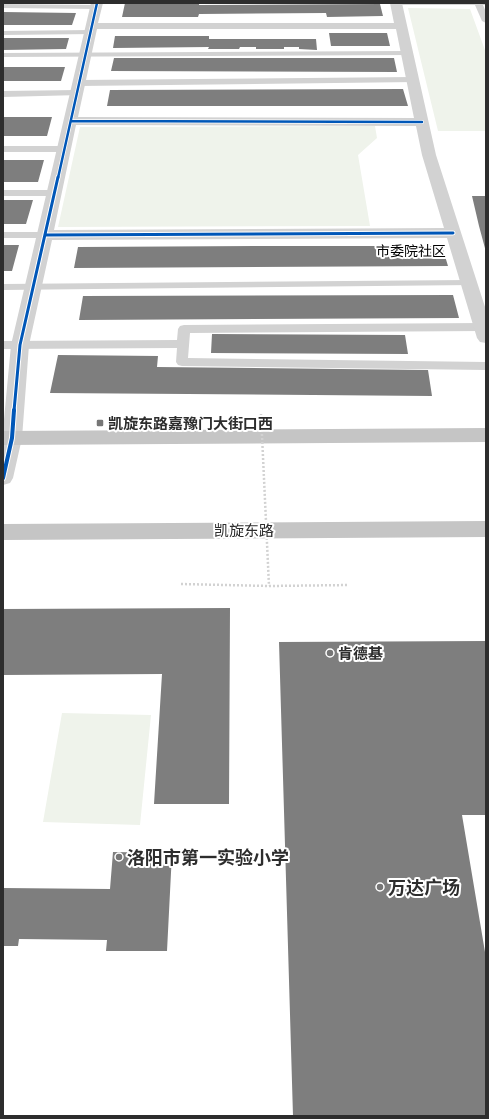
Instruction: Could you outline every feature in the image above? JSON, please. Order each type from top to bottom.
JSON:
[{"type":"main road","points":[[8,438],[486,435]]},
{"type":"main road","name":"凯旋东路","points":[[3,532],[486,529]]},
{"type":"street","points":[[396,3],[430,155],[484,333]]},
{"type":"street","points":[[3,478],[20,345],[97,5]]},
{"type":"street","points":[[91,29],[401,26]]},
{"type":"street","points":[[71,120],[422,122]]},
{"type":"street","points":[[45,235],[453,233]]},
{"type":"lane","points":[[396,3],[486,3]]},
{"type":"lane","points":[[478,3],[486,21]]},
{"type":"lane","points":[[3,6],[97,5]]},
{"type":"lane","points":[[3,33],[91,29]]},
{"type":"lane","points":[[3,55],[407,53]]},
{"type":"lane","points":[[3,94],[78,88],[413,80]]},
{"type":"lane","points":[[3,149],[64,149]]},
{"type":"lane","points":[[3,193],[54,193]]},
{"type":"lane","points":[[3,235],[45,235]]},
{"type":"lane","points":[[3,287],[469,283]]},
{"type":"lane","points":[[484,333],[184,329],[182,362],[486,366]]},
{"type":"lane","points":[[3,345],[183,344]]},
{"type":"path","points":[[260,414],[269,586]]},
{"type":"path","points":[[181,584],[269,586],[349,585]]},
{"type":"shaded area","points":[[408,8],[470,9],[486,53],[486,131],[438,131]]},
{"type":"shaded area","points":[[375,126],[377,138],[358,155],[370,226],[58,227],[80,127]]},
{"type":"shaded area","points":[[62,713],[151,715],[140,825],[43,822]]},
{"type":"building","points":[[125,3],[199,3],[199,5],[380,4],[383,16],[327,17],[326,13],[199,14],[198,17],[122,17]]},
{"type":"building","points":[[3,12],[76,13],[72,25],[3,25]]},
{"type":"building","points":[[329,33],[387,33],[390,46],[331,46]]},
{"type":"building","points":[[115,36],[209,36],[209,39],[316,39],[317,50],[299,49],[299,47],[284,47],[284,49],[256,49],[256,47],[240,47],[239,49],[208,49],[209,47],[113,48]]},
{"type":"building","points":[[3,38],[69,38],[66,49],[3,50]]},
{"type":"building","points":[[114,58],[394,58],[397,72],[111,71]]},
{"type":"building","points":[[3,67],[65,67],[61,81],[3,81]]},
{"type":"building","points":[[403,89],[408,106],[107,106],[110,90]]},
{"type":"building","points":[[3,117],[52,117],[47,136],[3,136]]},
{"type":"building","points":[[3,160],[44,160],[38,182],[3,182]]},
{"type":"building","points":[[472,196],[486,196],[486,252],[479,226]]},
{"type":"building","points":[[3,200],[33,200],[26,224],[3,224]]},
{"type":"building","points":[[3,245],[19,245],[12,271],[3,271]]},
{"type":"building","points":[[442,246],[448,266],[74,268],[78,247]]},
{"type":"building","points":[[453,295],[459,318],[79,320],[83,296]]},
{"type":"building","points":[[212,334],[405,335],[408,354],[211,353]]},
{"type":"building","points":[[58,355],[158,356],[157,367],[428,370],[432,396],[50,393]]},
{"type":"building","points":[[230,608],[229,804],[154,804],[162,674],[3,675],[3,609]]},
{"type":"building","name":"万达广场","points":[[486,641],[486,815],[462,815],[486,958],[486,1116],[293,1116],[279,642]]},
{"type":"building","points":[[113,852],[172,853],[167,951],[106,951],[107,940],[19,939],[18,946],[3,946],[3,888],[110,889]]},
{"type":"cycle path","points":[[3,478],[12,438],[20,345],[97,3]]},
{"type":"cycle path","points":[[71,121],[422,122]]},
{"type":"cycle path","points":[[45,235],[453,233]]},
{"type":"place","name":"凯旋东路嘉豫门大街口西","points":[[100,423]]},
{"type":"place","name":"肯德基","points":[[330,653]]},
{"type":"place","name":"洛阳市第一实验小学","points":[[119,857]]},
{"type":"place","name":"万达广场","points":[[380,887]]},
{"type":"district","name":"市委院社区","points":[[411,251]]}]
